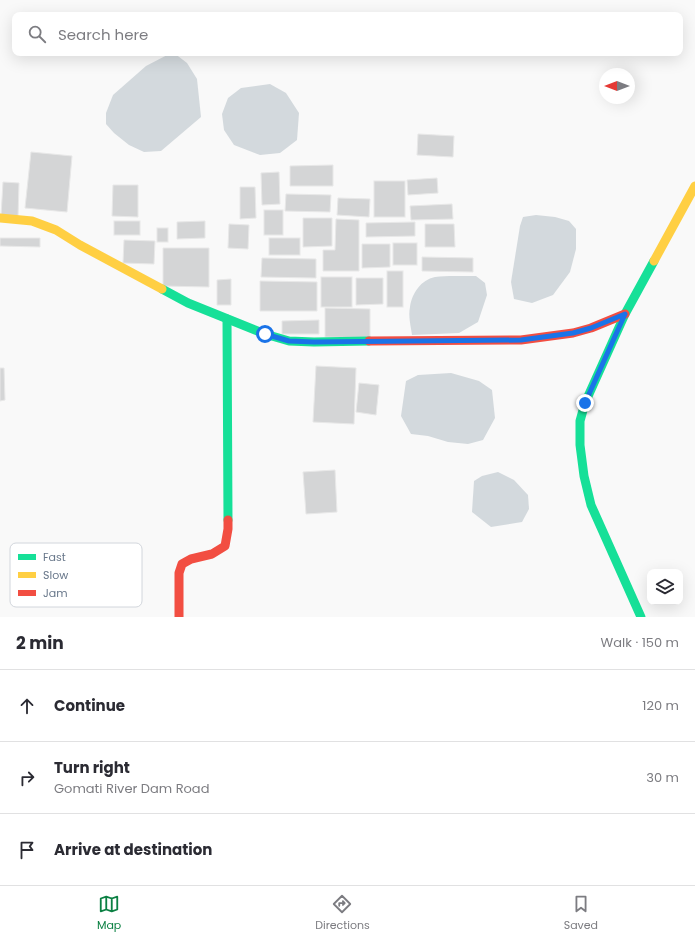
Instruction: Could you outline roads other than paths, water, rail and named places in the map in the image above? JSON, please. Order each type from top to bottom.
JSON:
[{"type":"street","points":[[641,617],[591,505],[584,476],[580,445],[580,421],[585,403],[625,314],[695,186]]},
{"type":"street","points":[[0,218],[32,221],[56,230],[80,245],[188,303],[265,334],[289,341],[521,340],[573,333],[591,328],[625,314]]},
{"type":"street","points":[[179,617],[179,573],[182,564],[190,559],[212,554],[225,546],[228,529],[227,319]]}]
